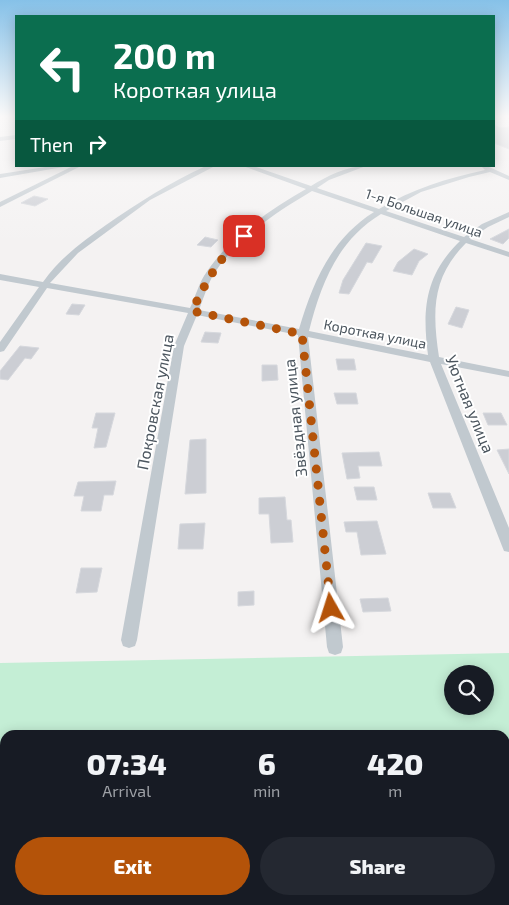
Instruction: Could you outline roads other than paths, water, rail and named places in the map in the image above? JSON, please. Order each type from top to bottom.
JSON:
[{"type":"street","points":[[0,176],[59,167]]},
{"type":"street","points":[[0,206],[76,167]]},
{"type":"street","points":[[0,349],[44,285],[75,251],[148,199],[210,167]]},
{"type":"street","name":"1-я Большая улица","points":[[249,167],[509,255]]},
{"type":"street","name":"Покровская улица","points":[[129,640],[179,346],[192,311],[208,277],[232,247],[271,214],[327,179],[360,167]]},
{"type":"street","points":[[486,168],[509,178]]},
{"type":"street","name":"Звёздная улица","points":[[335,647],[302,334],[313,296],[326,268],[353,232],[380,211],[423,190],[486,168]]},
{"type":"street","name":"Уютная улица","points":[[509,214],[465,240],[450,254],[438,272],[431,291],[429,310],[430,340],[434,359],[509,546]]},
{"type":"street","name":"Короткая улица","points":[[0,277],[192,311],[509,374]]}]
